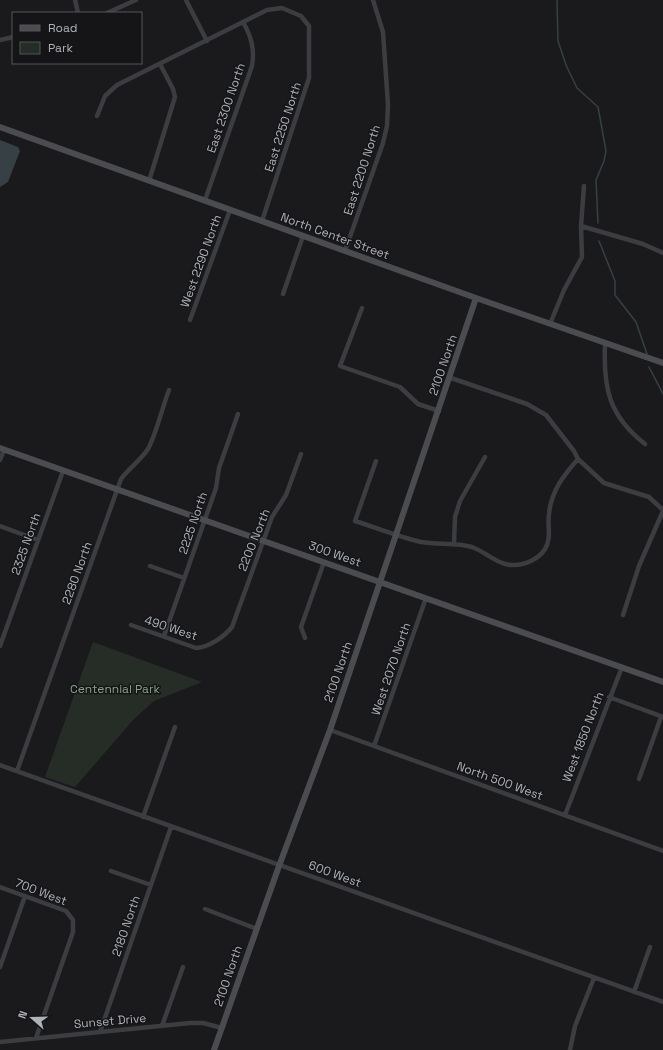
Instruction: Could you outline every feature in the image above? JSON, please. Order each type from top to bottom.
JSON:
[{"type":"street","points":[[75,0],[78,12]]},
{"type":"street","points":[[109,12],[136,0]]},
{"type":"street","points":[[186,0],[206,41]]},
{"type":"street","name":"East 2200 North","points":[[345,251],[384,143],[387,126],[388,105],[384,32],[373,0]]},
{"type":"street","name":"East 2250 North","points":[[243,22],[266,10],[276,7],[301,16],[309,26],[309,78],[262,221]]},
{"type":"street","points":[[97,116],[102,103],[110,90],[117,85],[243,22]]},
{"type":"street","name":"East 2300 North","points":[[204,200],[252,66],[253,47],[250,34],[243,22]]},
{"type":"street","points":[[0,40],[12,37]]},
{"type":"street","points":[[149,180],[176,97],[174,89],[160,64]]},
{"type":"street","name":"North Center Street","points":[[0,127],[605,344],[663,363]]},
{"type":"street","points":[[550,324],[564,291],[582,257],[581,226],[584,186]]},
{"type":"street","name":"West 2290 North","points":[[190,320],[230,210]]},
{"type":"street","points":[[581,226],[643,244],[663,253]]},
{"type":"street","points":[[283,294],[303,236]]},
{"type":"street","name":"2100 North","points":[[214,1050],[279,866],[330,730],[395,535],[451,378],[476,298]]},
{"type":"street","points":[[362,308],[340,366],[400,387],[418,404],[439,411]]},
{"type":"street","points":[[605,344],[605,382],[616,413],[630,432],[645,444]]},
{"type":"street","points":[[451,378],[527,404],[546,415],[574,451],[578,459],[604,483],[649,498],[663,510],[639,566],[623,615]]},
{"type":"street","name":"2280 North","points":[[16,771],[117,490],[126,472],[138,462],[148,447],[169,390]]},
{"type":"street","name":"2225 North","points":[[164,636],[216,488],[219,468],[238,414]]},
{"type":"street","points":[[0,460],[2,449]]},
{"type":"street","name":"300 West","points":[[2,449],[663,682]]},
{"type":"street","name":"2200 North","points":[[226,634],[232,627],[272,517],[286,495],[301,454]]},
{"type":"street","points":[[454,543],[455,517],[460,501],[485,457]]},
{"type":"street","points":[[376,461],[355,521],[395,535],[422,542],[444,544],[454,543],[472,547],[502,563],[512,566],[524,564],[544,551],[548,542],[548,515],[551,502],[563,476],[578,459]]},
{"type":"street","name":"2325 North","points":[[0,646],[63,470]]},
{"type":"street","points":[[0,526],[38,540]]},
{"type":"street","points":[[305,638],[301,627],[324,562]]},
{"type":"street","points":[[150,566],[184,578]]},
{"type":"street","name":"West 2070 North","points":[[374,746],[426,598]]},
{"type":"street","name":"490 West","points":[[131,625],[196,648],[202,647],[226,634]]},
{"type":"street","name":"West 1850 North","points":[[565,815],[609,697],[622,667]]},
{"type":"street","points":[[609,697],[662,717],[639,779]]},
{"type":"street","points":[[142,817],[176,727]]},
{"type":"street","name":"North 500 West","points":[[330,730],[663,851]]},
{"type":"street","name":"600 West","points":[[0,765],[663,1002]]},
{"type":"street","name":"2180 North","points":[[100,1032],[171,827]]},
{"type":"street","points":[[111,871],[151,885]]},
{"type":"street","name":"700 West","points":[[0,887],[66,911],[73,920],[73,932],[36,1038]]},
{"type":"street","points":[[0,967],[24,896]]},
{"type":"street","points":[[205,910],[257,929]]},
{"type":"street","points":[[634,992],[650,947]]},
{"type":"street","points":[[0,949],[6,951]]},
{"type":"street","points":[[162,1026],[183,967]]},
{"type":"street","points":[[570,1050],[575,1026],[594,978]]},
{"type":"street","name":"Sunset Drive","points":[[0,1042],[203,1023],[222,1028]]},
{"type":"green space","name":"Centennial Park","points":[[93,642],[202,682],[154,701],[134,719],[75,787],[45,777]]},
{"type":"shaded area","points":[[0,140],[18,147],[20,151],[8,182],[0,187]]},
{"type":"waterway","points":[[557,0],[558,41],[566,65],[577,88],[598,107],[606,151],[604,161],[596,180],[598,223]]},
{"type":"waterway","points":[[599,241],[615,281],[615,295],[636,322],[647,354]]},
{"type":"waterway","points":[[649,367],[663,394]]}]
